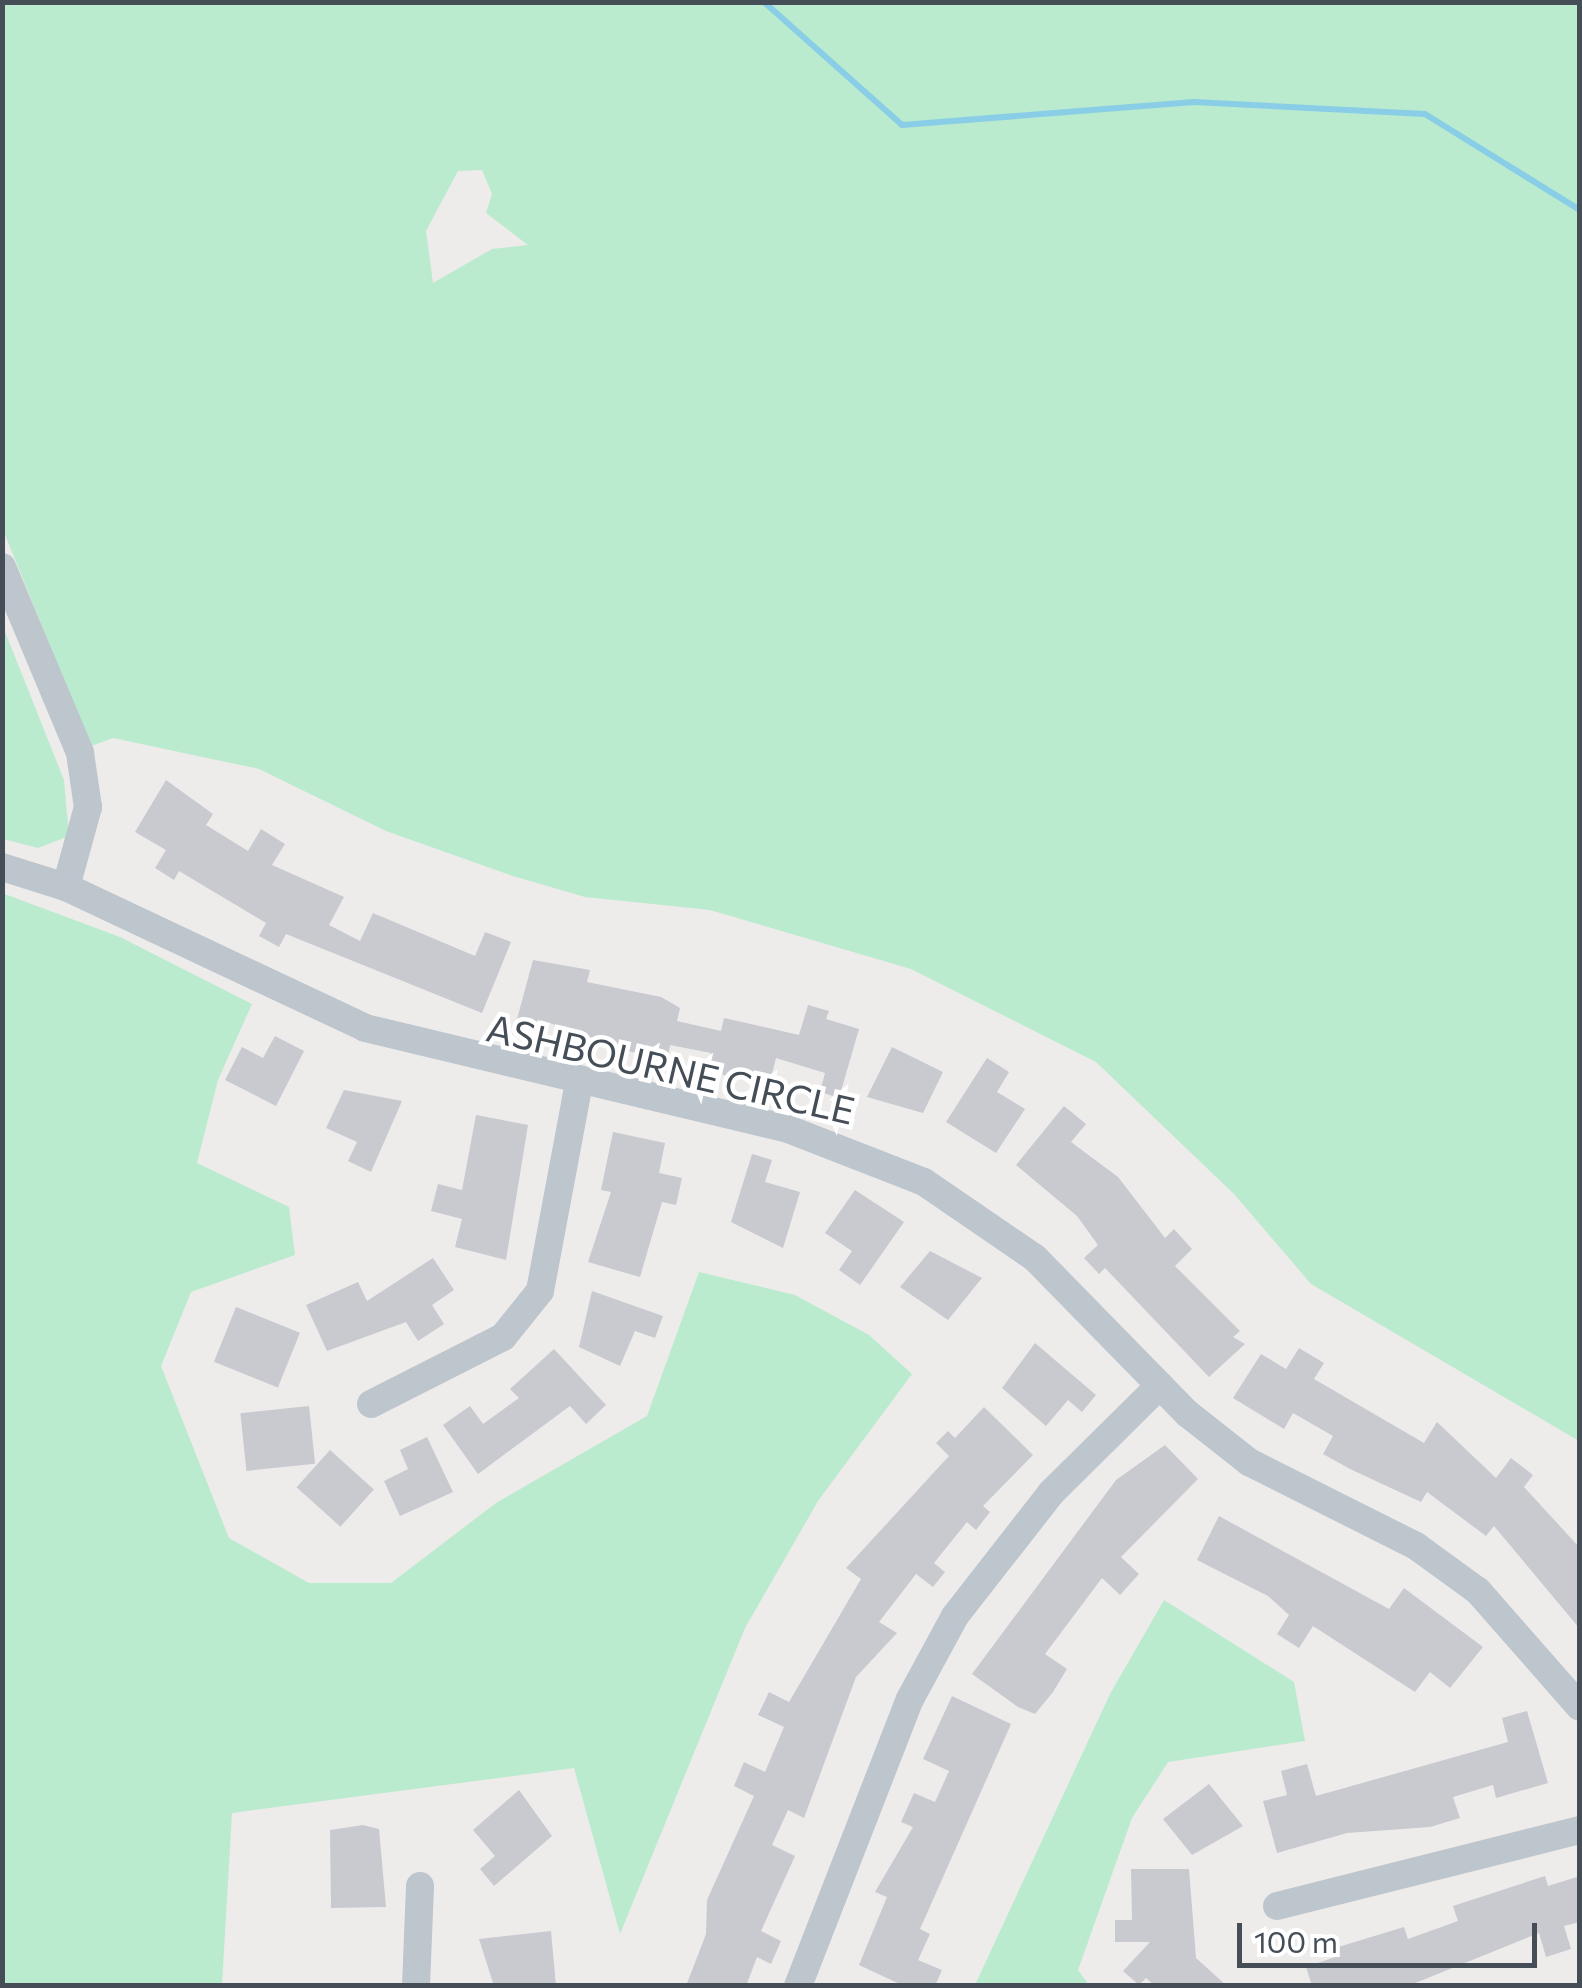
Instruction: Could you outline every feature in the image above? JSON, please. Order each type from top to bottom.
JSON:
[{"type":"street","points":[[2,567],[80,754],[88,807],[66,887]]},
{"type":"street","name":"ASHBOURNE CIRCLE","points":[[2,866],[66,887],[366,1028],[579,1082],[788,1128],[924,1182],[1035,1258],[1160,1384],[1249,1462],[1416,1546],[1478,1591],[1580,1707]]},
{"type":"street","points":[[371,1404],[503,1338],[540,1291],[579,1082]]},
{"type":"street","points":[[798,1986],[910,1699],[955,1616],[1051,1493],[1160,1384]]},
{"type":"street","points":[[1277,1906],[1580,1830]]},
{"type":"street","points":[[416,1986],[420,1886]]},
{"type":"green space","points":[[2,3],[1579,3],[1579,1441],[1311,1284],[1234,1194],[1096,1062],[911,969],[710,910],[585,897],[513,876],[386,831],[259,769],[113,738],[91,746],[3,530]],"holes":[[[482,170],[492,194],[486,213],[528,245],[492,249],[433,283],[426,231],[458,171]]]},
{"type":"green space","points":[[2,624],[64,780],[69,836],[38,848],[3,839]]},
{"type":"green space","points":[[2,893],[120,937],[252,1004],[218,1080],[197,1163],[289,1207],[295,1255],[191,1292],[161,1366],[229,1538],[309,1583],[391,1583],[496,1503],[647,1416],[699,1272],[795,1295],[869,1335],[912,1374],[818,1501],[745,1628],[620,1934],[574,1768],[232,1813],[222,1985],[3,1985]]},
{"type":"green space","points":[[1164,1600],[1294,1682],[1305,1741],[1168,1762],[1132,1818],[1078,1970],[1089,1985],[975,1985],[1110,1694]]},
{"type":"building","points":[[166,780],[213,814],[206,825],[248,851],[261,829],[285,844],[272,865],[344,897],[329,925],[360,941],[373,913],[475,956],[485,932],[511,942],[482,1013],[286,934],[279,947],[259,936],[266,923],[179,871],[174,880],[155,868],[166,850],[135,832]]},
{"type":"building","points":[[533,960],[590,970],[587,982],[661,997],[680,1008],[677,1021],[721,1031],[724,1018],[799,1035],[808,1005],[829,1011],[826,1019],[859,1029],[839,1098],[820,1092],[825,1073],[776,1058],[771,1078],[734,1070],[733,1077],[707,1071],[711,1053],[670,1045],[668,1058],[632,1052],[541,1020],[535,1041],[513,1034]]},
{"type":"building","points":[[275,1036],[304,1051],[276,1106],[225,1080],[242,1047],[263,1058]]},
{"type":"building","points":[[892,1047],[943,1072],[923,1113],[867,1097]]},
{"type":"building","points":[[987,1058],[1009,1072],[997,1092],[1025,1109],[996,1153],[946,1122]]},
{"type":"building","points":[[344,1090],[402,1101],[371,1172],[348,1161],[357,1142],[326,1128]]},
{"type":"building","points":[[1064,1106],[1086,1124],[1071,1142],[1118,1177],[1165,1238],[1174,1229],[1192,1249],[1175,1266],[1240,1331],[1233,1337],[1245,1344],[1209,1377],[1105,1268],[1099,1274],[1084,1258],[1098,1245],[1077,1216],[1016,1165]]},
{"type":"building","points":[[476,1115],[528,1125],[506,1260],[455,1247],[462,1219],[431,1211],[438,1184],[462,1190]]},
{"type":"building","points":[[613,1132],[665,1143],[659,1173],[682,1178],[676,1205],[662,1202],[640,1277],[588,1262],[611,1192],[601,1190]]},
{"type":"building","points":[[752,1154],[772,1160],[765,1182],[800,1192],[783,1248],[731,1222]]},
{"type":"building","points":[[855,1190],[904,1222],[860,1285],[839,1270],[852,1251],[825,1233]]},
{"type":"building","points":[[930,1251],[982,1278],[948,1320],[900,1287]]},
{"type":"building","points":[[433,1258],[454,1290],[432,1305],[444,1324],[418,1341],[406,1322],[327,1351],[306,1305],[358,1282],[367,1301]]},
{"type":"building","points":[[592,1291],[663,1316],[655,1338],[635,1331],[620,1366],[579,1347]]},
{"type":"building","points":[[236,1307],[300,1333],[278,1388],[214,1362]]},
{"type":"building","points":[[1035,1343],[1096,1395],[1082,1412],[1068,1400],[1046,1426],[1002,1388]]},
{"type":"building","points":[[1299,1348],[1324,1363],[1314,1379],[1424,1443],[1437,1422],[1496,1478],[1511,1458],[1533,1475],[1524,1487],[1580,1548],[1580,1629],[1494,1526],[1486,1536],[1427,1492],[1421,1502],[1323,1454],[1333,1436],[1293,1413],[1284,1429],[1233,1398],[1261,1354],[1286,1369]]},
{"type":"building","points":[[554,1349],[606,1405],[586,1424],[570,1406],[478,1474],[443,1425],[470,1406],[483,1424],[519,1398],[510,1389]]},
{"type":"building","points":[[309,1406],[315,1464],[246,1471],[240,1413]]},
{"type":"building","points":[[984,1407],[1033,1455],[983,1506],[990,1512],[976,1530],[967,1522],[934,1563],[945,1572],[933,1587],[916,1574],[879,1622],[897,1633],[856,1677],[804,1818],[788,1810],[772,1845],[795,1856],[761,1931],[781,1941],[771,1964],[757,1957],[746,1986],[686,1986],[706,1934],[707,1900],[754,1796],[734,1786],[744,1762],[765,1772],[784,1727],[758,1715],[769,1692],[789,1702],[861,1579],[846,1568],[949,1456],[936,1443],[948,1431],[955,1438]]},
{"type":"building","points":[[427,1437],[453,1492],[400,1516],[384,1481],[408,1469],[400,1450]]},
{"type":"building","points":[[1165,1445],[1198,1479],[1121,1557],[1139,1574],[1120,1595],[1102,1578],[1045,1654],[1067,1669],[1053,1692],[1035,1714],[1018,1707],[972,1674],[1116,1480]]},
{"type":"building","points":[[330,1450],[374,1489],[340,1527],[297,1487]]},
{"type":"building","points":[[1219,1516],[1389,1609],[1404,1588],[1483,1647],[1450,1688],[1430,1672],[1415,1692],[1313,1626],[1299,1648],[1277,1634],[1289,1615],[1268,1596],[1197,1560]]},
{"type":"building","points":[[952,1696],[1011,1724],[920,1929],[930,1934],[918,1960],[942,1970],[935,1986],[904,1986],[859,1965],[887,1897],[875,1892],[913,1827],[901,1822],[914,1793],[935,1802],[949,1771],[923,1759]]},
{"type":"building","points":[[1527,1711],[1548,1783],[1496,1798],[1493,1785],[1453,1797],[1460,1818],[1430,1827],[1347,1833],[1277,1853],[1263,1801],[1287,1795],[1281,1771],[1307,1764],[1316,1796],[1508,1742],[1502,1718]]},
{"type":"building","points":[[1209,1784],[1243,1826],[1192,1855],[1163,1819]]},
{"type":"building","points":[[519,1790],[552,1836],[494,1886],[480,1869],[495,1856],[473,1830]]},
{"type":"building","points":[[363,1825],[379,1829],[386,1907],[331,1908],[330,1830]]},
{"type":"building","points":[[1131,1869],[1189,1869],[1196,1958],[1227,1986],[1155,1986],[1146,1978],[1139,1985],[1123,1971],[1150,1942],[1115,1942],[1115,1920],[1132,1920]]},
{"type":"building","points":[[1545,1876],[1548,1886],[1580,1876],[1580,1922],[1564,1926],[1571,1949],[1546,1957],[1539,1933],[1408,1986],[1312,1986],[1306,1967],[1338,1956],[1335,1948],[1404,1927],[1408,1939],[1458,1921],[1453,1906]]},
{"type":"building","points":[[551,1931],[556,1986],[494,1986],[479,1939]]},
{"type":"waterway","points":[[764,2],[902,125],[1194,102],[1425,114],[1580,210]]}]
